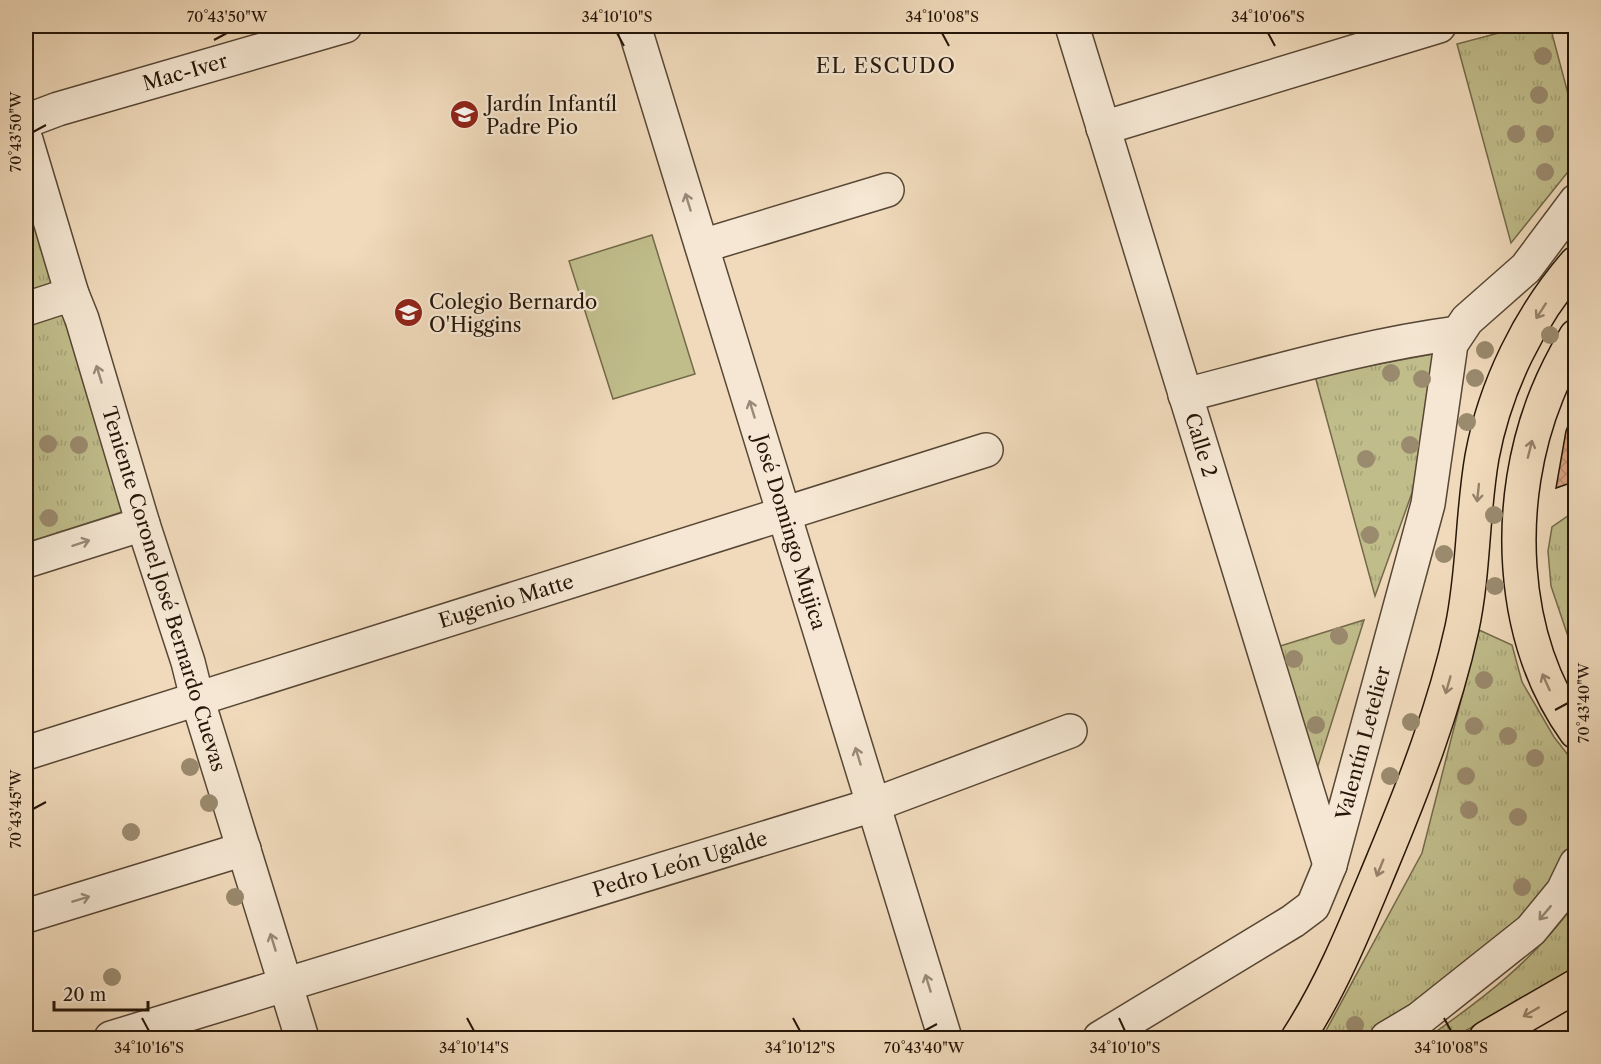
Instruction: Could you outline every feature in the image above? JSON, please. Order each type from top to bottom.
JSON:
[{"type":"highway","points":[[1298,1038],[1330,982],[1354,930],[1435,730],[1463,626],[1472,572],[1482,459],[1489,426],[1502,389],[1517,353],[1539,314],[1575,263]]},
{"type":"highway","points":[[1575,336],[1546,394],[1536,425],[1523,488],[1520,536],[1523,593],[1538,663],[1551,692],[1575,732]]},
{"type":"highway","points":[[1486,1038],[1575,986]]},
{"type":"street","name":"Mac-Iver","points":[[26,121],[58,109],[345,26]]},
{"type":"street","name":"José Domingo Mujica","points":[[634,26],[945,1038]]},
{"type":"street","name":"Calle 2","points":[[1072,26],[1330,865]]},
{"type":"street","points":[[1103,128],[1438,26]]},
{"type":"street","name":"Teniente Coronel José Bernardo Cuevas","points":[[26,140],[302,1038]]},
{"type":"street","points":[[702,246],[887,190]]},
{"type":"street","points":[[1185,395],[1353,352],[1411,339],[1457,333],[1467,320],[1526,268],[1575,201]]},
{"type":"street","points":[[26,309],[72,294]]},
{"type":"street","name":"Valentín Letelier","points":[[1100,1038],[1293,921],[1313,906],[1330,865],[1428,504],[1451,344],[1457,333]]},
{"type":"street","name":"Eugenio Matte","points":[[26,753],[986,450]]},
{"type":"street","points":[[26,561],[143,524]]},
{"type":"street","name":"Pedro León Ugalde","points":[[111,1038],[873,805],[1070,731]]},
{"type":"street","points":[[26,916],[244,849]]},
{"type":"street","points":[[1388,1038],[1419,1019],[1531,930],[1563,891],[1575,864]]},
{"type":"green space","points":[[1525,26],[1550,26],[1575,120],[1575,163],[1511,243],[1457,44]]},
{"type":"green space","points":[[26,187],[56,287],[26,296]]},
{"type":"green space","points":[[652,235],[695,374],[613,399],[569,261]]},
{"type":"green space","points":[[62,311],[125,511],[26,543],[26,322]]},
{"type":"green space","points":[[1438,353],[1422,465],[1375,596],[1315,376]]},
{"type":"green space","points":[[1575,511],[1575,657],[1551,586],[1548,551],[1552,527]]},
{"type":"green space","points":[[1364,620],[1316,772],[1277,647]]},
{"type":"green space","points":[[1479,630],[1512,645],[1522,682],[1554,737],[1575,764],[1575,829],[1559,878],[1529,924],[1378,1038],[1322,1038],[1422,853]]},
{"type":"green space","points":[[1575,903],[1575,968],[1453,1038],[1427,1038],[1507,977],[1543,943]]},
{"type":"building","points":[[1576,406],[1576,481],[1556,488],[1566,431]]},
{"type":"place","name":"Jardín Infantíl Padre Pio","points":[[465,115]]},
{"type":"place","name":"Colegio Bernardo O'Higgins","points":[[408,313]]},
{"type":"district","name":"EL ESCUDO","points":[[886,65]]}]
